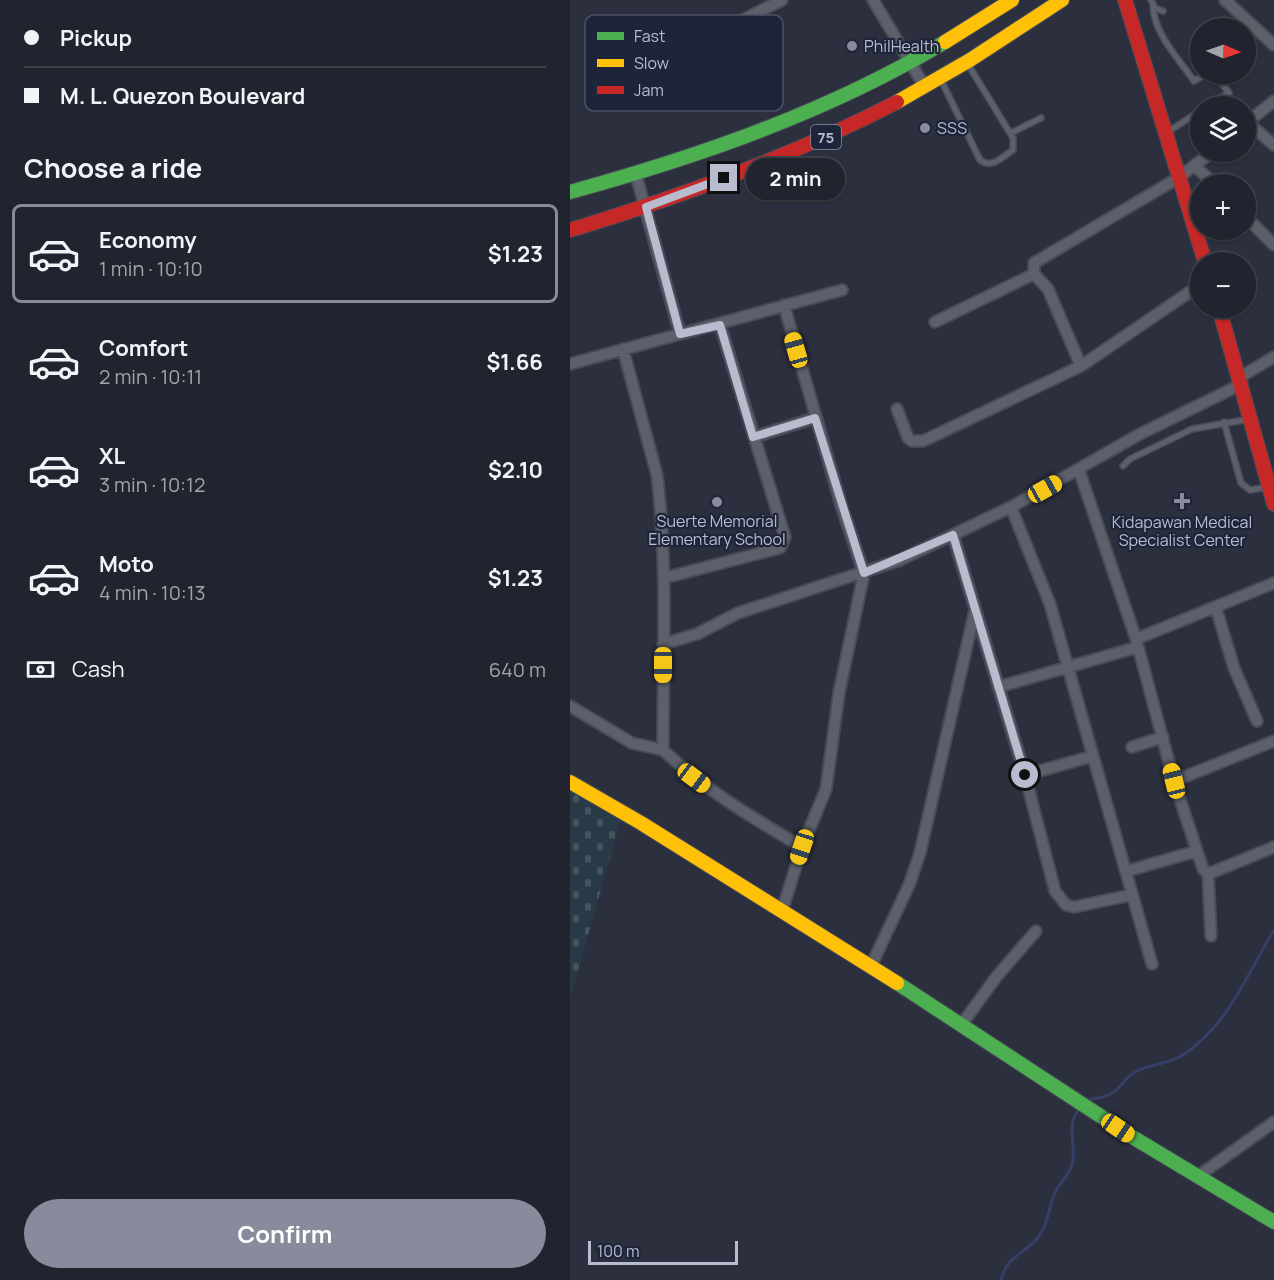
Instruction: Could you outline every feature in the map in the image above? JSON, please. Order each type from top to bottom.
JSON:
[{"type":"main road","name":"75","points":[[570,192],[636,175],[814,109],[910,62],[1012,0]]},
{"type":"main road","name":"75","points":[[570,228],[646,207],[761,164],[827,136],[925,87],[1062,0]]},
{"type":"main road","points":[[1125,0],[1202,252]]},
{"type":"main road","points":[[1222,318],[1274,504]]},
{"type":"main road","points":[[570,782],[641,823],[782,911],[962,1024],[1197,1177],[1274,1222]]},
{"type":"street","points":[[753,15],[782,0]]},
{"type":"street","points":[[873,0],[925,87]]},
{"type":"street","points":[[1225,0],[1274,45]]},
{"type":"street","points":[[1256,115],[1274,100]]},
{"type":"street","points":[[1256,131],[1274,146]]},
{"type":"street","points":[[1081,366],[1048,289],[1034,274],[1033,267],[1036,260],[1178,178],[1200,162]]},
{"type":"street","points":[[1195,166],[1203,174]]},
{"type":"street","points":[[636,175],[680,334]]},
{"type":"street","points":[[1256,227],[1274,245]]},
{"type":"street","points":[[935,322],[1034,274]]},
{"type":"street","points":[[570,364],[842,290]]},
{"type":"street","points":[[897,408],[908,438],[912,441],[923,441],[1081,366],[1190,292]]},
{"type":"street","points":[[782,911],[802,847],[828,779],[839,693],[864,573],[815,418],[784,305]]},
{"type":"street","points":[[664,578],[780,548],[785,537],[720,325]]},
{"type":"street","points":[[623,349],[657,475],[664,578],[663,750]]},
{"type":"street","points":[[663,644],[697,634],[738,614],[864,573],[953,535],[1079,470],[1140,434],[1241,380],[1274,357]]},
{"type":"street","points":[[753,437],[815,418]]},
{"type":"street","points":[[1079,470],[1137,643],[1174,781],[1203,868],[1208,874],[1211,936]]},
{"type":"street","points":[[1011,507],[1050,604],[1152,964]]},
{"type":"street","points":[[953,535],[1025,775],[1047,867],[1060,898],[1066,905],[1074,907],[1131,895]]},
{"type":"street","points":[[998,687],[1068,667],[1137,643],[1274,583]]},
{"type":"street","points":[[1216,608],[1234,668],[1257,721]]},
{"type":"street","points":[[870,966],[909,885],[920,853],[975,610]]},
{"type":"street","points":[[570,706],[632,743],[663,750],[694,778],[732,807],[802,847]]},
{"type":"street","points":[[1132,747],[1163,737]]},
{"type":"street","points":[[1174,781],[1274,741]]},
{"type":"street","points":[[1025,775],[1093,756]]},
{"type":"street","points":[[1208,874],[1274,847]]},
{"type":"street","points":[[1127,870],[1197,851]]},
{"type":"street","points":[[962,1024],[997,976],[1036,931]]},
{"type":"street","points":[[1197,1177],[1274,1122]]},
{"type":"lane","points":[[1152,3],[1158,11],[1163,11]]},
{"type":"lane","points":[[1152,3],[1153,15],[1160,33],[1190,75]]},
{"type":"lane","points":[[940,78],[982,162],[993,163],[1013,150],[1015,142],[1011,134],[966,61]]},
{"type":"lane","points":[[1222,84],[1229,93],[1224,96]]},
{"type":"lane","points":[[1011,134],[1041,118]]},
{"type":"lane","points":[[1165,134],[1190,118]]},
{"type":"lane","points":[[1123,466],[1130,459],[1178,435],[1224,422],[1251,418]]},
{"type":"lane","points":[[1224,422],[1241,483],[1250,490],[1270,486]]},
{"type":"green space","points":[[570,789],[621,819],[570,999]]},
{"type":"waterway","points":[[1087,1100],[1111,1094],[1133,1073],[1176,1059],[1197,1045],[1211,1031],[1235,999],[1274,930]]},
{"type":"waterway","points":[[1001,1280],[1012,1259],[1034,1242],[1045,1226],[1055,1193],[1073,1162],[1072,1130],[1075,1115],[1080,1108]]},
{"type":"traffic: fast","points":[[570,192],[667,163],[762,130],[855,90],[945,42]]},
{"type":"traffic: fast","points":[[897,983],[1134,1138],[1274,1222]]},
{"type":"traffic: slow","points":[[945,42],[1012,0]]},
{"type":"traffic: slow","points":[[897,102],[970,60],[1062,0]]},
{"type":"traffic: slow","points":[[570,782],[641,823],[897,983]]},
{"type":"traffic: jam","points":[[1125,0],[1202,252]]},
{"type":"traffic: jam","points":[[570,230],[737,174],[818,140],[897,102]]},
{"type":"traffic: jam","points":[[1222,318],[1274,504]]},
{"type":"place","name":"PhilHealth","points":[[852,46]]},
{"type":"place","name":"SSS","points":[[925,128]]},
{"type":"place","name":"Kidapawan Medical Specialist Center","points":[[1182,501]]},
{"type":"place","name":"Suerte Memorial Elementary School","points":[[717,502]]},
{"type":"route","points":[[724,178],[646,207],[680,334],[720,325],[753,437],[815,418],[864,573],[900,560],[953,535],[1025,775]]}]
